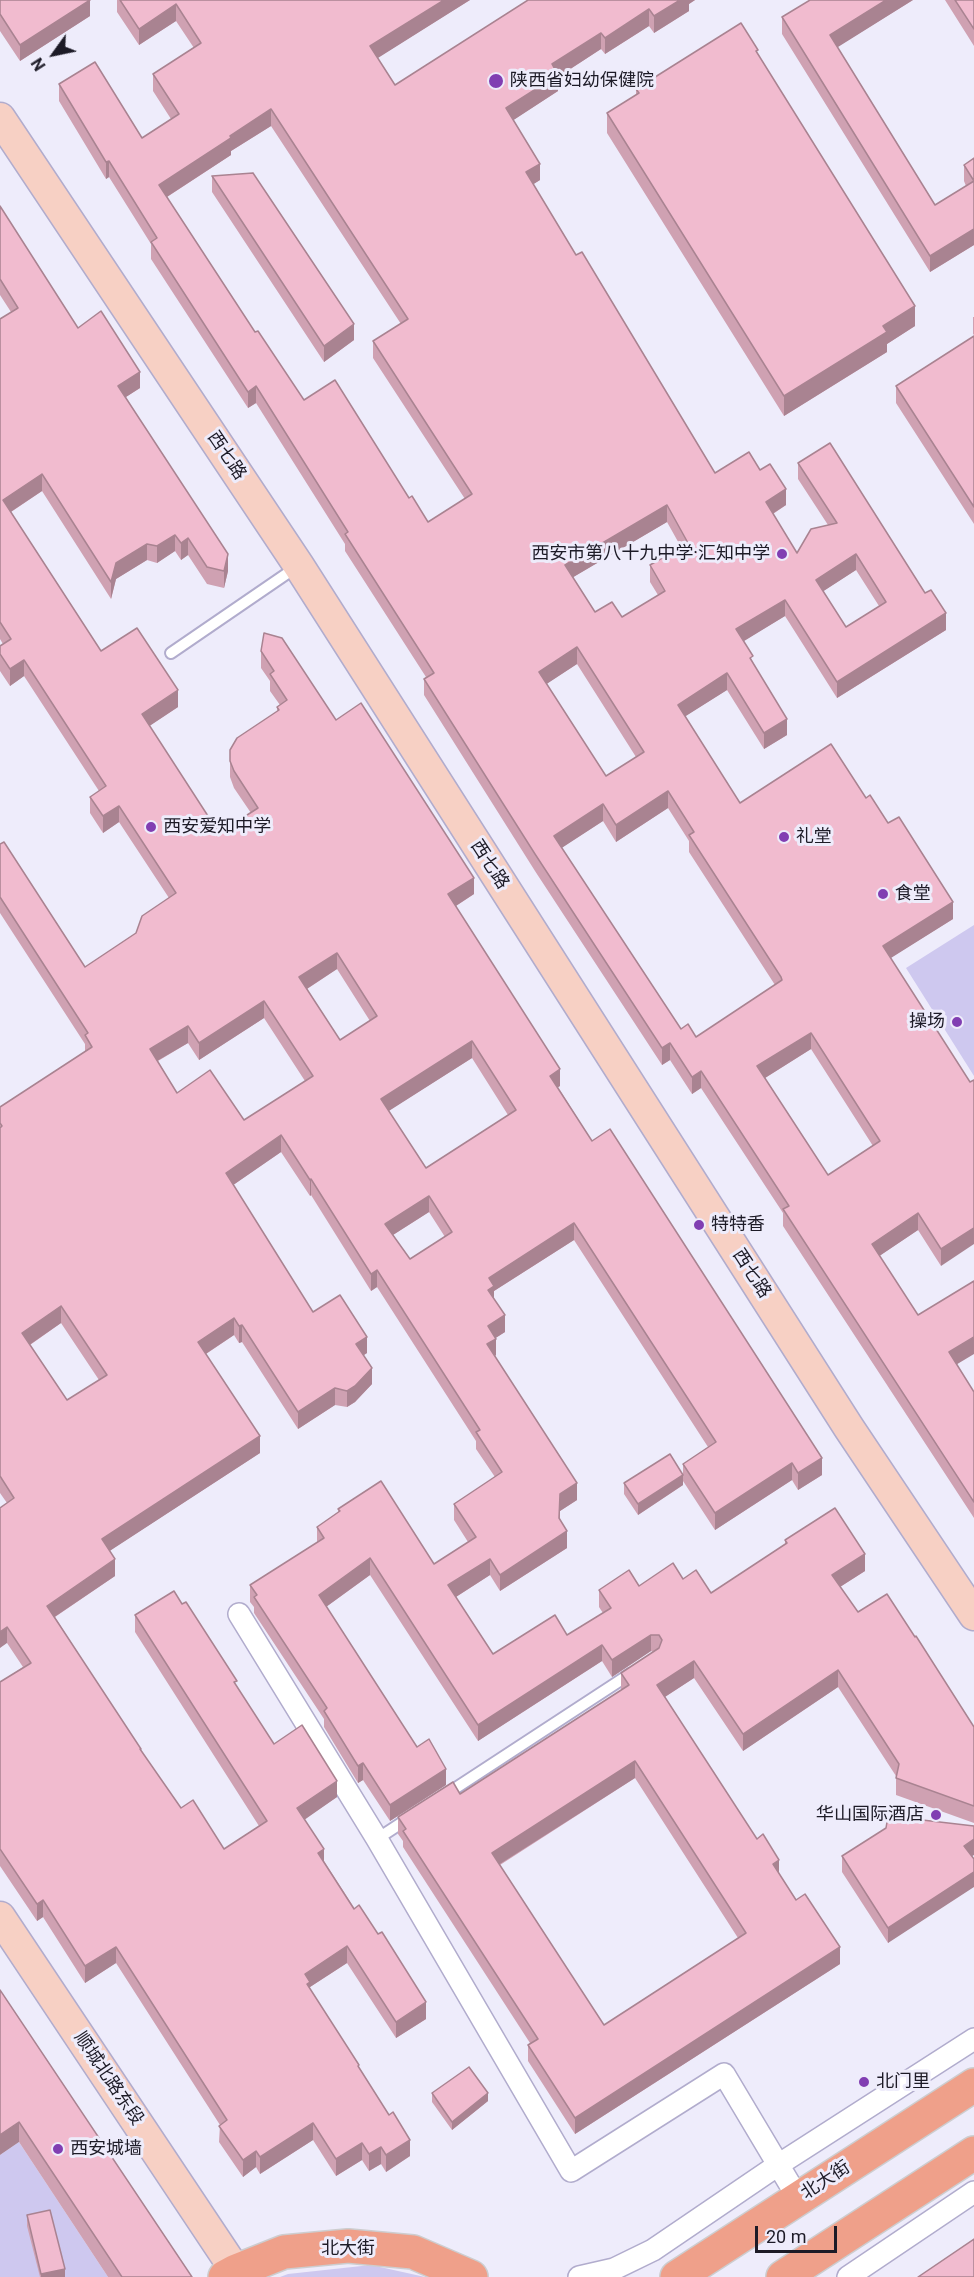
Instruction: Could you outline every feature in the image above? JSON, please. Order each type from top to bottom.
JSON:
[{"type":"main road","name":"北大街","points":[[678,2277],[974,2085]]},
{"type":"main road","points":[[783,2277],[974,2153]]},
{"type":"main road","name":"北大街","points":[[230,2274],[284,2252],[348,2246],[413,2252],[471,2277]]},
{"type":"street","name":"西七路","points":[[0,117],[299,566],[849,1428],[974,1615]]},
{"type":"street","points":[[239,1614],[377,1839],[571,2171],[724,2074],[798,2198]]},
{"type":"street","name":"顺城北路东段","points":[[0,1917],[230,2274]]},
{"type":"street","points":[[579,2277],[614,2269],[653,2250],[778,2164],[974,2039]]},
{"type":"street","points":[[848,2277],[974,2192]]},
{"type":"lane","points":[[171,653],[299,566]]},
{"type":"lane","points":[[436,1800],[635,1671]]},
{"type":"lane","points":[[377,1839],[417,1813]]},
{"type":"shaded area","name":"操场","points":[[974,925],[974,1076],[906,968]]},
{"type":"shaded area","points":[[19,2142],[108,2277],[0,2277],[0,2155]]},
{"type":"shaded area","points":[[371,2265],[425,2277],[280,2277],[288,2274]]},
{"type":"building","points":[[0,0],[90,0],[20,45],[0,14]]},
{"type":"building","points":[[120,0],[444,0],[370,46],[395,85],[528,0],[680,0],[654,16],[649,9],[605,38],[601,33],[552,64],[558,75],[506,108],[540,164],[526,172],[576,255],[582,252],[715,473],[749,452],[760,470],[770,464],[786,489],[766,502],[797,553],[811,529],[837,523],[798,463],[830,443],[925,593],[931,590],[946,613],[837,682],[785,600],[736,629],[753,656],[750,658],[787,719],[764,733],[727,673],[678,705],[740,803],[831,744],[866,798],[870,795],[888,823],[899,817],[953,902],[883,946],[970,1082],[974,1080],[974,1228],[941,1249],[918,1213],[872,1244],[918,1315],[974,1281],[974,1337],[949,1352],[974,1392],[974,1502],[783,1209],[789,1206],[701,1071],[692,1077],[670,1043],[662,1048],[535,854],[424,679],[434,673],[345,534],[348,532],[256,386],[248,392],[151,242],[157,238],[109,161],[106,162],[59,84],[95,62],[142,138],[179,114],[153,74],[201,43],[176,4],[139,29]],"holes":[[[271,109],[408,319],[373,341],[472,494],[428,522],[412,496],[409,498],[335,380],[304,400],[258,331],[255,332],[159,185],[231,138],[230,136]],[[667,505],[688,543],[650,565],[665,591],[622,617],[612,602],[595,612],[565,565]],[[856,554],[886,602],[846,627],[816,580]],[[577,647],[644,752],[606,776],[539,672]],[[668,791],[694,832],[689,835],[782,980],[696,1037],[688,1024],[681,1029],[554,836],[603,804],[616,825]],[[811,1033],[880,1141],[828,1175],[757,1066]]]},
{"type":"building","points":[[810,0],[886,0],[830,35],[935,205],[974,181],[974,229],[930,256],[782,17]]},
{"type":"building","points":[[955,0],[974,0],[974,29]]},
{"type":"building","points":[[741,23],[758,50],[756,51],[915,306],[883,326],[887,332],[784,396],[607,113],[639,93],[636,89]]},
{"type":"building","points":[[974,158],[974,181],[964,165]]},
{"type":"building","points":[[253,173],[354,324],[324,346],[212,176]]},
{"type":"building","points":[[0,206],[78,328],[101,311],[140,372],[118,386],[228,554],[224,571],[207,567],[188,538],[181,543],[175,535],[157,546],[147,544],[116,563],[111,582],[42,474],[3,500],[101,651],[137,628],[178,690],[142,714],[219,833],[258,808],[234,771],[230,761],[230,750],[237,738],[279,710],[277,707],[287,700],[270,674],[274,671],[261,651],[264,633],[282,638],[336,720],[361,703],[474,878],[448,894],[560,1069],[550,1076],[592,1141],[610,1129],[822,1458],[798,1473],[792,1463],[715,1513],[683,1464],[716,1442],[574,1223],[489,1278],[494,1286],[488,1290],[505,1315],[488,1326],[496,1339],[487,1344],[577,1483],[560,1494],[559,1518],[567,1531],[500,1575],[490,1559],[448,1585],[493,1654],[555,1615],[567,1635],[611,1608],[599,1590],[629,1570],[639,1586],[673,1563],[683,1579],[696,1570],[711,1593],[787,1543],[785,1540],[835,1508],[865,1554],[832,1575],[858,1612],[887,1594],[974,1727],[974,1806],[896,1778],[899,1764],[838,1670],[743,1734],[694,1661],[657,1685],[757,1839],[763,1834],[779,1860],[773,1864],[796,1900],[805,1894],[840,1947],[575,2118],[528,2045],[538,2039],[403,1831],[406,1829],[398,1817],[453,1782],[460,1794],[629,1685],[621,1673],[659,1648],[662,1640],[659,1635],[651,1635],[612,1660],[602,1645],[478,1725],[370,1558],[319,1595],[417,1747],[429,1739],[446,1769],[390,1805],[363,1763],[358,1766],[324,1711],[327,1708],[254,1597],[257,1595],[250,1585],[324,1538],[317,1527],[340,1511],[338,1509],[381,1481],[434,1564],[476,1537],[454,1504],[502,1472],[476,1432],[480,1430],[377,1270],[371,1274],[281,1135],[226,1173],[313,1312],[340,1295],[367,1337],[356,1344],[372,1368],[347,1391],[335,1388],[298,1412],[242,1325],[239,1326],[234,1318],[198,1342],[260,1436],[102,1539],[115,1559],[47,1606],[181,1808],[193,1800],[224,1849],[267,1821],[135,1615],[174,1591],[182,1604],[186,1602],[274,1744],[302,1725],[337,1781],[297,1808],[324,1849],[318,1853],[354,1909],[359,1905],[378,1934],[382,1932],[426,2002],[396,2022],[347,1946],[305,1974],[310,1982],[307,1984],[389,2115],[393,2112],[410,2140],[386,2155],[381,2147],[369,2154],[362,2143],[336,2159],[313,2123],[260,2157],[256,2151],[243,2160],[219,2126],[227,2120],[116,1947],[85,1966],[43,1900],[37,1904],[0,1849],[0,1682],[31,1663],[7,1627],[0,1632],[0,1508],[14,1498],[0,1476],[0,1128],[2,1126],[0,1107],[92,1047],[85,1035],[88,1033],[0,897],[0,844],[4,842],[85,967],[136,933],[142,916],[176,893],[119,806],[103,816],[90,797],[106,786],[24,660],[10,669],[0,654],[0,646],[11,639],[0,622],[0,319],[18,308],[0,279]],"holes":[[[337,953],[377,1016],[340,1040],[299,977]],[[264,1001],[313,1076],[244,1120],[210,1070],[177,1093],[150,1049],[188,1026],[199,1043]],[[472,1041],[516,1110],[426,1168],[381,1099]],[[429,1196],[452,1232],[410,1259],[385,1224]],[[61,1306],[107,1375],[67,1400],[22,1333]],[[635,1761],[746,1933],[604,2025],[492,1853]]]},
{"type":"building","points":[[974,336],[974,507],[896,386]]},
{"type":"building","points":[[670,1454],[683,1475],[638,1504],[624,1483]]},
{"type":"building","points":[[888,1816],[974,1826],[974,1839],[964,1846],[974,1859],[974,1872],[888,1928],[842,1856],[886,1828]]},
{"type":"building","name":"西安城墙","points":[[0,1990],[192,2277],[122,2277],[19,2122],[0,2135]]},
{"type":"building","points":[[469,2067],[488,2093],[452,2122],[432,2093]]},
{"type":"building","points":[[50,2210],[65,2269],[41,2274],[27,2215]]},
{"type":"building","points":[[974,2239],[974,2277],[918,2277]]},
{"type":"place","name":"陕西省妇幼保健院","points":[[496,81]]},
{"type":"place","name":"西安市第八十九中学·汇知中学","points":[[782,554]]},
{"type":"place","name":"西安爱知中学","points":[[151,827]]},
{"type":"place","name":"礼堂","points":[[784,837]]},
{"type":"place","name":"食堂","points":[[883,894]]},
{"type":"place","name":"操场","points":[[957,1022]]},
{"type":"place","name":"特特香","points":[[699,1225]]},
{"type":"place","name":"华山国际酒店","points":[[936,1815]]},
{"type":"place","name":"北门里","points":[[864,2082]]},
{"type":"place","name":"西安城墙","points":[[58,2149]]}]
